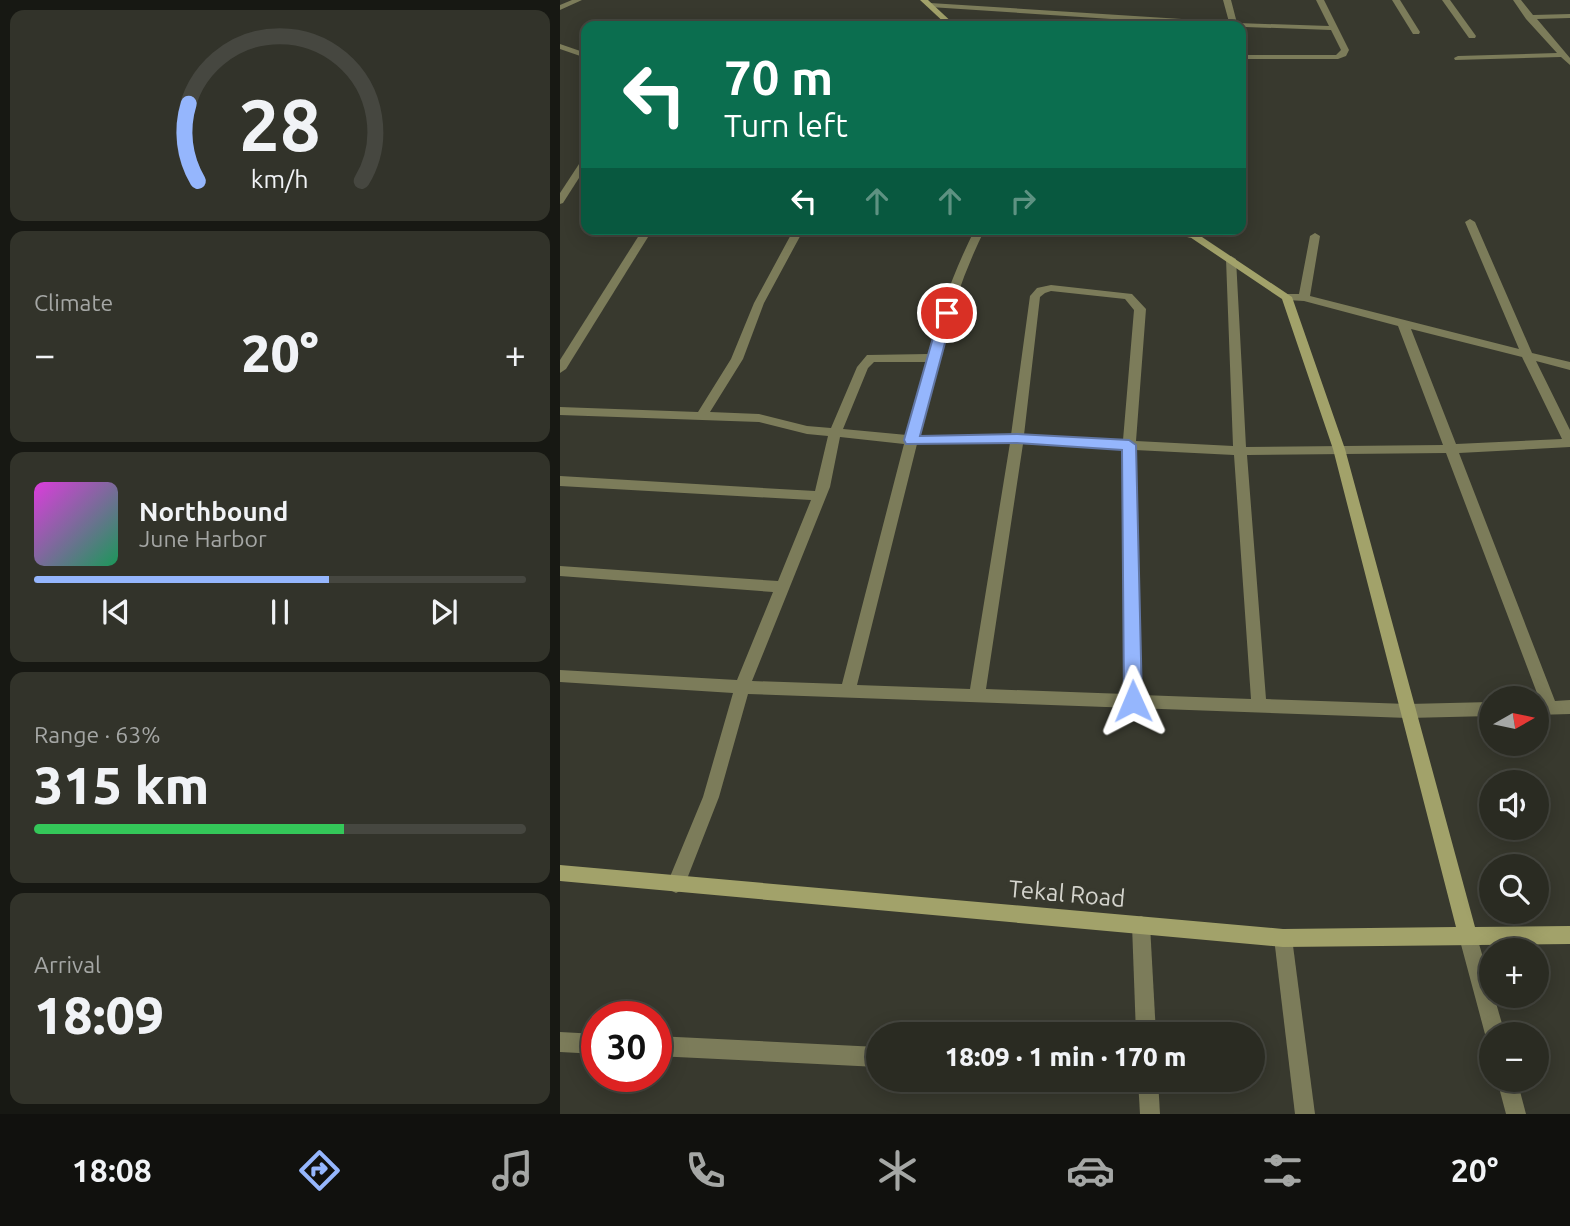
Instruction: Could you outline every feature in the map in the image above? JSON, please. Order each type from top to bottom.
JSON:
[{"type":"street","points":[[560,8],[578,0]]},
{"type":"street","points":[[1227,0],[1233,21]]},
{"type":"street","points":[[1246,54],[1338,57],[1345,50],[1320,0]]},
{"type":"street","points":[[1396,0],[1416,32]]},
{"type":"street","points":[[1446,0],[1472,36]]},
{"type":"street","points":[[1517,0],[1570,63]]},
{"type":"street","points":[[927,2],[1170,21]]},
{"type":"street","points":[[927,2],[947,21]]},
{"type":"street","points":[[1529,17],[1570,16]]},
{"type":"street","points":[[1246,26],[1334,28]]},
{"type":"street","points":[[560,46],[581,54]]},
{"type":"street","points":[[1458,58],[1563,55]]},
{"type":"street","points":[[560,201],[581,169]]},
{"type":"street","points":[[560,411],[759,418],[835,433],[911,440],[1017,439],[1240,451],[1451,449],[1570,443],[1527,355],[1470,222]]},
{"type":"street","points":[[560,369],[644,235]]},
{"type":"street","points":[[701,416],[737,359],[759,303],[796,235]]},
{"type":"street","points":[[848,691],[933,358],[968,253],[977,235]]},
{"type":"street","points":[[1191,235],[1287,297],[1304,298],[1570,366]]},
{"type":"street","points":[[1304,298],[1315,236]]},
{"type":"street","points":[[1231,259],[1240,451],[1259,706]]},
{"type":"street","points":[[977,696],[1017,439],[1035,296],[1041,290],[1051,288],[1128,296],[1140,309],[1129,445],[1133,701]]},
{"type":"street","points":[[1287,297],[1339,449],[1491,1022]]},
{"type":"street","points":[[1403,323],[1535,686]]},
{"type":"street","points":[[676,884],[711,797],[743,687],[819,496],[835,433],[863,367],[872,358],[933,358]]},
{"type":"street","points":[[560,481],[819,496]]},
{"type":"street","points":[[560,572],[781,587]]},
{"type":"street","points":[[560,676],[743,687],[977,696],[1408,711],[1479,709]]},
{"type":"street","points":[[1549,708],[1570,707]]},
{"type":"street","name":"Tekal Road","points":[[560,873],[1283,938],[1570,935]]},
{"type":"street","points":[[1141,925],[1145,1022]]},
{"type":"street","points":[[1283,938],[1305,1114]]},
{"type":"street","points":[[560,1042],[581,1043]]},
{"type":"street","points":[[672,1047],[866,1056]]},
{"type":"street","points":[[1149,1092],[1150,1114]]},
{"type":"street","points":[[1510,1092],[1516,1114]]},
{"type":"route","points":[[947,313],[939,332],[911,440],[1017,439],[1129,445],[1133,701]]}]
